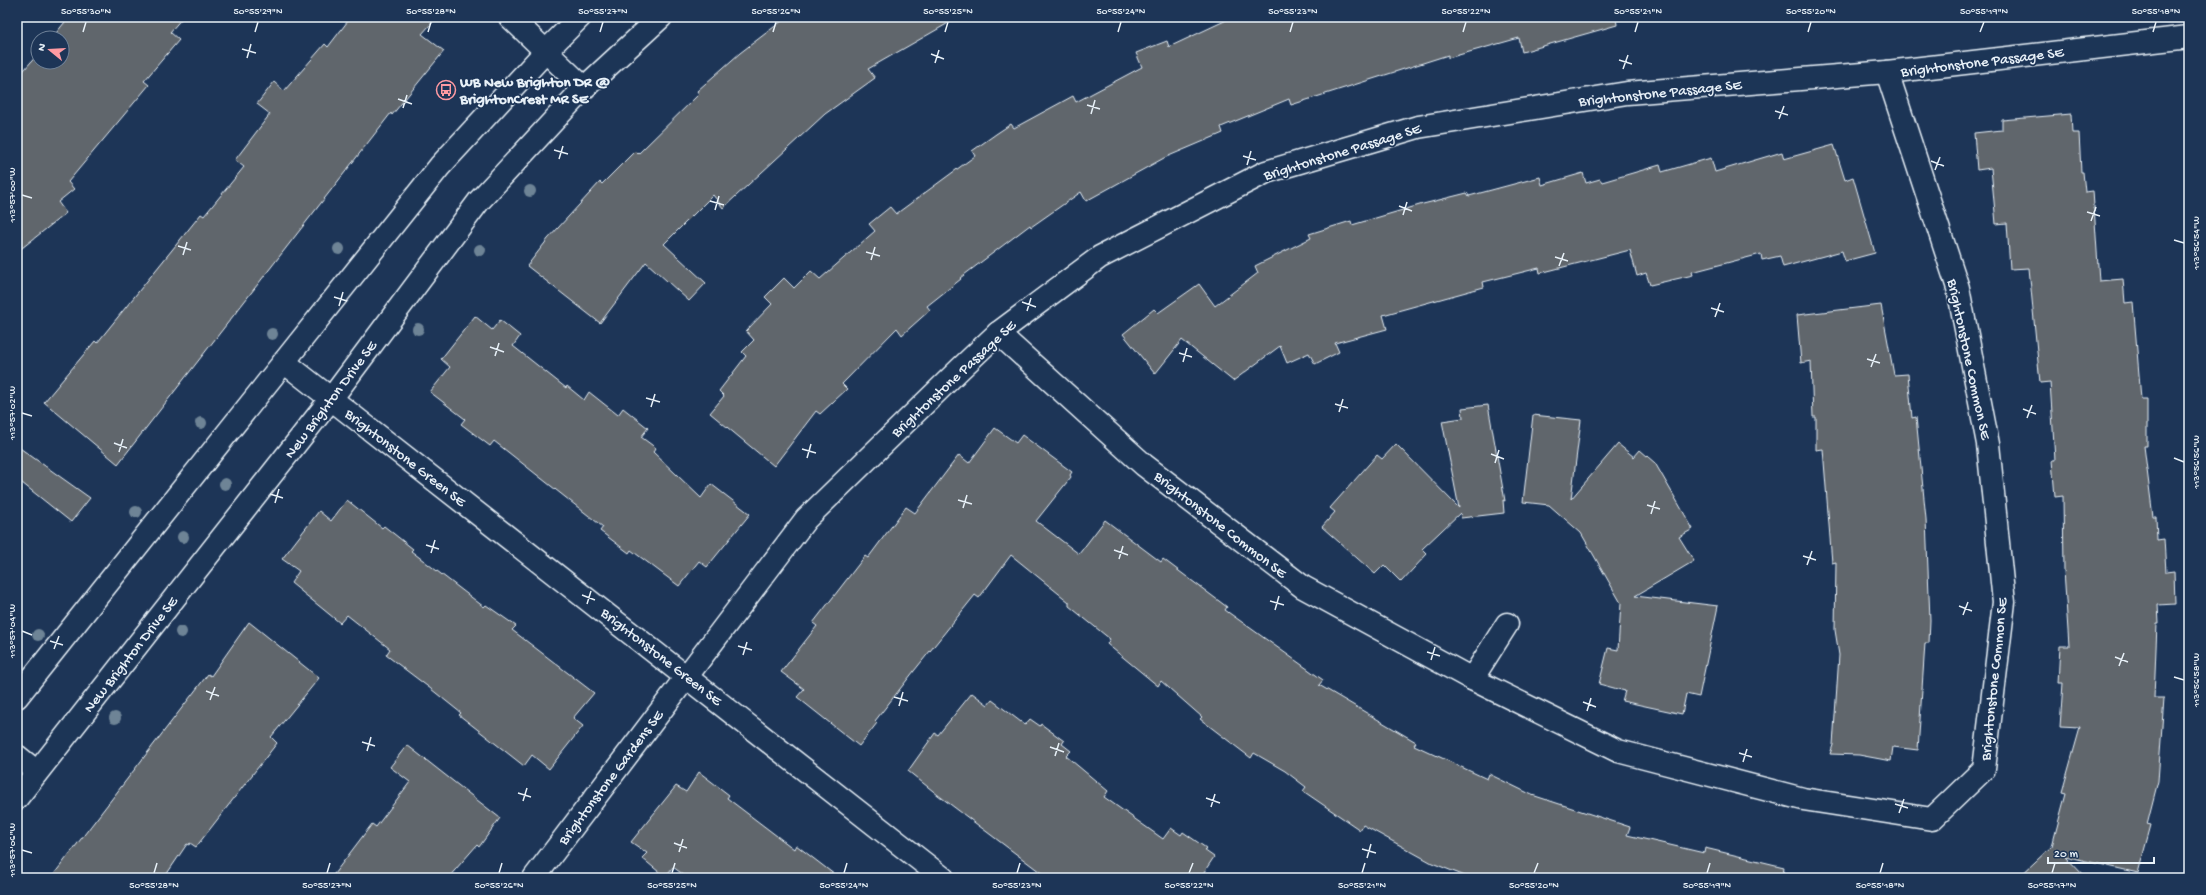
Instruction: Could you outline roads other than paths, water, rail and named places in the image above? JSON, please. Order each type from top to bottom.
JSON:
[{"type":"street","points":[[510,17],[547,50],[584,88]]},
{"type":"street","points":[[17,697],[440,166],[547,50],[580,17]]},
{"type":"street","name":"New Brighton Drive SE","points":[[17,798],[331,399],[479,201],[584,88],[661,17]]},
{"type":"street","name":"Brightonstone Passage SE","points":[[687,676],[806,519],[998,332],[1100,257],[1266,172],[1418,127],[1627,93],[1887,72],[2189,37]]},
{"type":"street","name":"Brightonstone Common SE","points":[[998,332],[1144,465],[1303,587],[1472,679],[1618,751],[1803,799],[1932,819],[1984,769],[2004,602],[1988,444],[1958,288],[1887,72]]},
{"type":"street","name":"Brightonstone Green SE","points":[[284,362],[687,676],[943,878]]},
{"type":"street","points":[[1472,679],[1507,624]]},
{"type":"street","name":"Brightonstone Gardens SE","points":[[534,878],[687,676]]},
{"type":"street","points":[[17,756],[37,772]]},
{"type":"place","name":"WB New Brighton DR @ BrightonCrest MR SE","points":[[446,90]]}]
